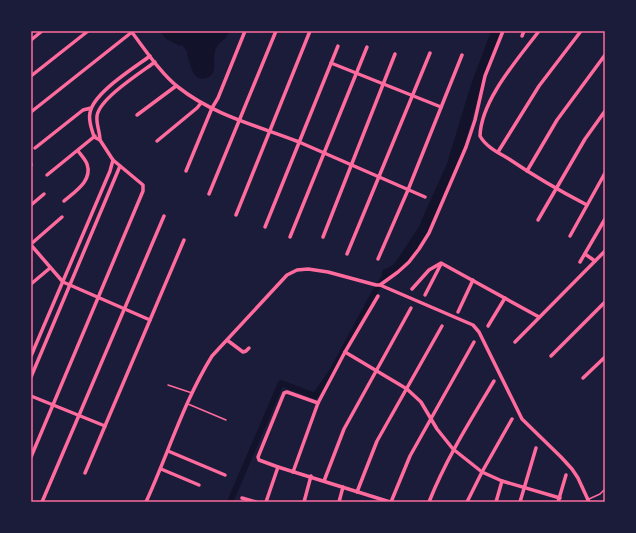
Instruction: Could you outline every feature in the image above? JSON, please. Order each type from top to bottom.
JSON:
[{"type":"street","points":[[31,40],[42,31]]},
{"type":"street","points":[[31,76],[88,31]]},
{"type":"street","points":[[186,171],[245,31]]},
{"type":"street","points":[[209,194],[276,31]]},
{"type":"street","points":[[236,215],[310,31]]},
{"type":"street","points":[[380,285],[409,262],[429,233],[466,147],[475,120],[485,76],[503,31]]},
{"type":"street","points":[[522,36],[524,31]]},
{"type":"street","points":[[539,31],[495,91],[488,107],[480,136],[498,152],[526,171],[587,206]]},
{"type":"street","points":[[498,152],[540,86],[581,31]]},
{"type":"street","points":[[31,112],[131,32],[154,62],[176,86],[220,113],[299,142],[424,197]]},
{"type":"street","points":[[265,227],[338,46]]},
{"type":"street","points":[[290,237],[367,47]]},
{"type":"street","points":[[347,254],[430,53]]},
{"type":"street","points":[[323,237],[395,54]]},
{"type":"street","points":[[378,260],[408,190],[462,55]]},
{"type":"street","points":[[526,171],[557,120],[605,55]]},
{"type":"street","points":[[31,457],[143,191],[143,185],[113,160],[100,140],[94,137],[89,121],[91,108],[102,92],[150,56]]},
{"type":"street","points":[[100,140],[97,115],[102,103],[154,62]]},
{"type":"street","points":[[331,63],[441,107]]},
{"type":"street","points":[[137,115],[176,86]]},
{"type":"street","points":[[157,141],[197,108],[201,102]]},
{"type":"street","points":[[36,148],[83,110],[91,108]]},
{"type":"street","points":[[538,220],[585,139],[605,111]]},
{"type":"street","points":[[47,175],[94,137],[100,134]]},
{"type":"street","points":[[64,202],[84,184],[88,171],[87,164],[78,150]]},
{"type":"street","points":[[31,356],[95,207],[113,160]]},
{"type":"street","points":[[31,376],[120,166]]},
{"type":"street","points":[[570,236],[605,174]]},
{"type":"street","points":[[31,205],[44,194]]},
{"type":"street","points":[[95,207],[102,210]]},
{"type":"street","points":[[62,216],[31,245],[50,268],[63,282],[150,320]]},
{"type":"street","points":[[42,502],[164,216]]},
{"type":"street","points":[[580,262],[605,219]]},
{"type":"street","points":[[85,473],[184,240]]},
{"type":"street","points":[[515,342],[605,251]]},
{"type":"street","points":[[585,254],[595,261]]},
{"type":"street","points":[[441,263],[539,317]]},
{"type":"street","points":[[412,289],[429,270],[441,263]]},
{"type":"street","points":[[425,296],[441,263]]},
{"type":"street","points":[[31,284],[50,268]]},
{"type":"street","points":[[146,502],[192,393],[212,356],[287,275],[296,270],[308,269],[380,285],[466,322],[477,329],[522,419],[561,456],[572,469],[578,478],[588,501]]},
{"type":"street","points":[[458,312],[473,280]]},
{"type":"street","points":[[293,472],[318,403],[345,352],[378,296]]},
{"type":"street","points":[[488,326],[505,298]]},
{"type":"street","points":[[551,356],[605,302]]},
{"type":"street","points":[[324,481],[344,429],[411,308]]},
{"type":"street","points":[[357,492],[378,441],[442,326]]},
{"type":"street","points":[[227,340],[243,352],[249,348]]},
{"type":"street","points":[[318,403],[287,392],[284,393],[258,457],[259,460],[261,462],[293,472],[311,476],[376,500],[391,502],[410,456],[474,342]]},
{"type":"street","points":[[345,352],[407,389],[421,402],[430,418],[453,449],[482,472],[502,481],[525,487],[559,500],[566,475]]},
{"type":"street","points":[[583,378],[605,356]]},
{"type":"street","points":[[429,502],[453,449],[494,381]]},
{"type":"street","points":[[31,396],[105,426]]},
{"type":"street","points":[[467,502],[512,419]]},
{"type":"street","points":[[520,502],[536,448]]},
{"type":"street","points":[[168,451],[225,475]]},
{"type":"street","points":[[266,502],[278,467]]},
{"type":"street","points":[[161,469],[199,485]]},
{"type":"street","points":[[304,502],[311,476]]},
{"type":"street","points":[[496,502],[502,481]]},
{"type":"street","points":[[339,502],[343,487]]},
{"type":"street","points":[[242,498],[256,502]]},
{"type":"lane","points":[[168,385],[192,393]]},
{"type":"lane","points":[[188,404],[226,420]]},
{"type":"lane","points":[[588,501],[605,489]]},
{"type":"shaded area","points":[[160,31],[229,31],[226,37],[216,48],[214,56],[214,69],[212,74],[207,78],[202,79],[195,75],[191,67],[188,53],[182,45],[180,46],[166,39]]},
{"type":"waterway","points":[[387,274],[396,270],[424,229],[452,166],[476,87],[497,31]]},
{"type":"waterway","points":[[230,502],[281,383],[315,396],[333,370],[377,288],[387,274]]}]
